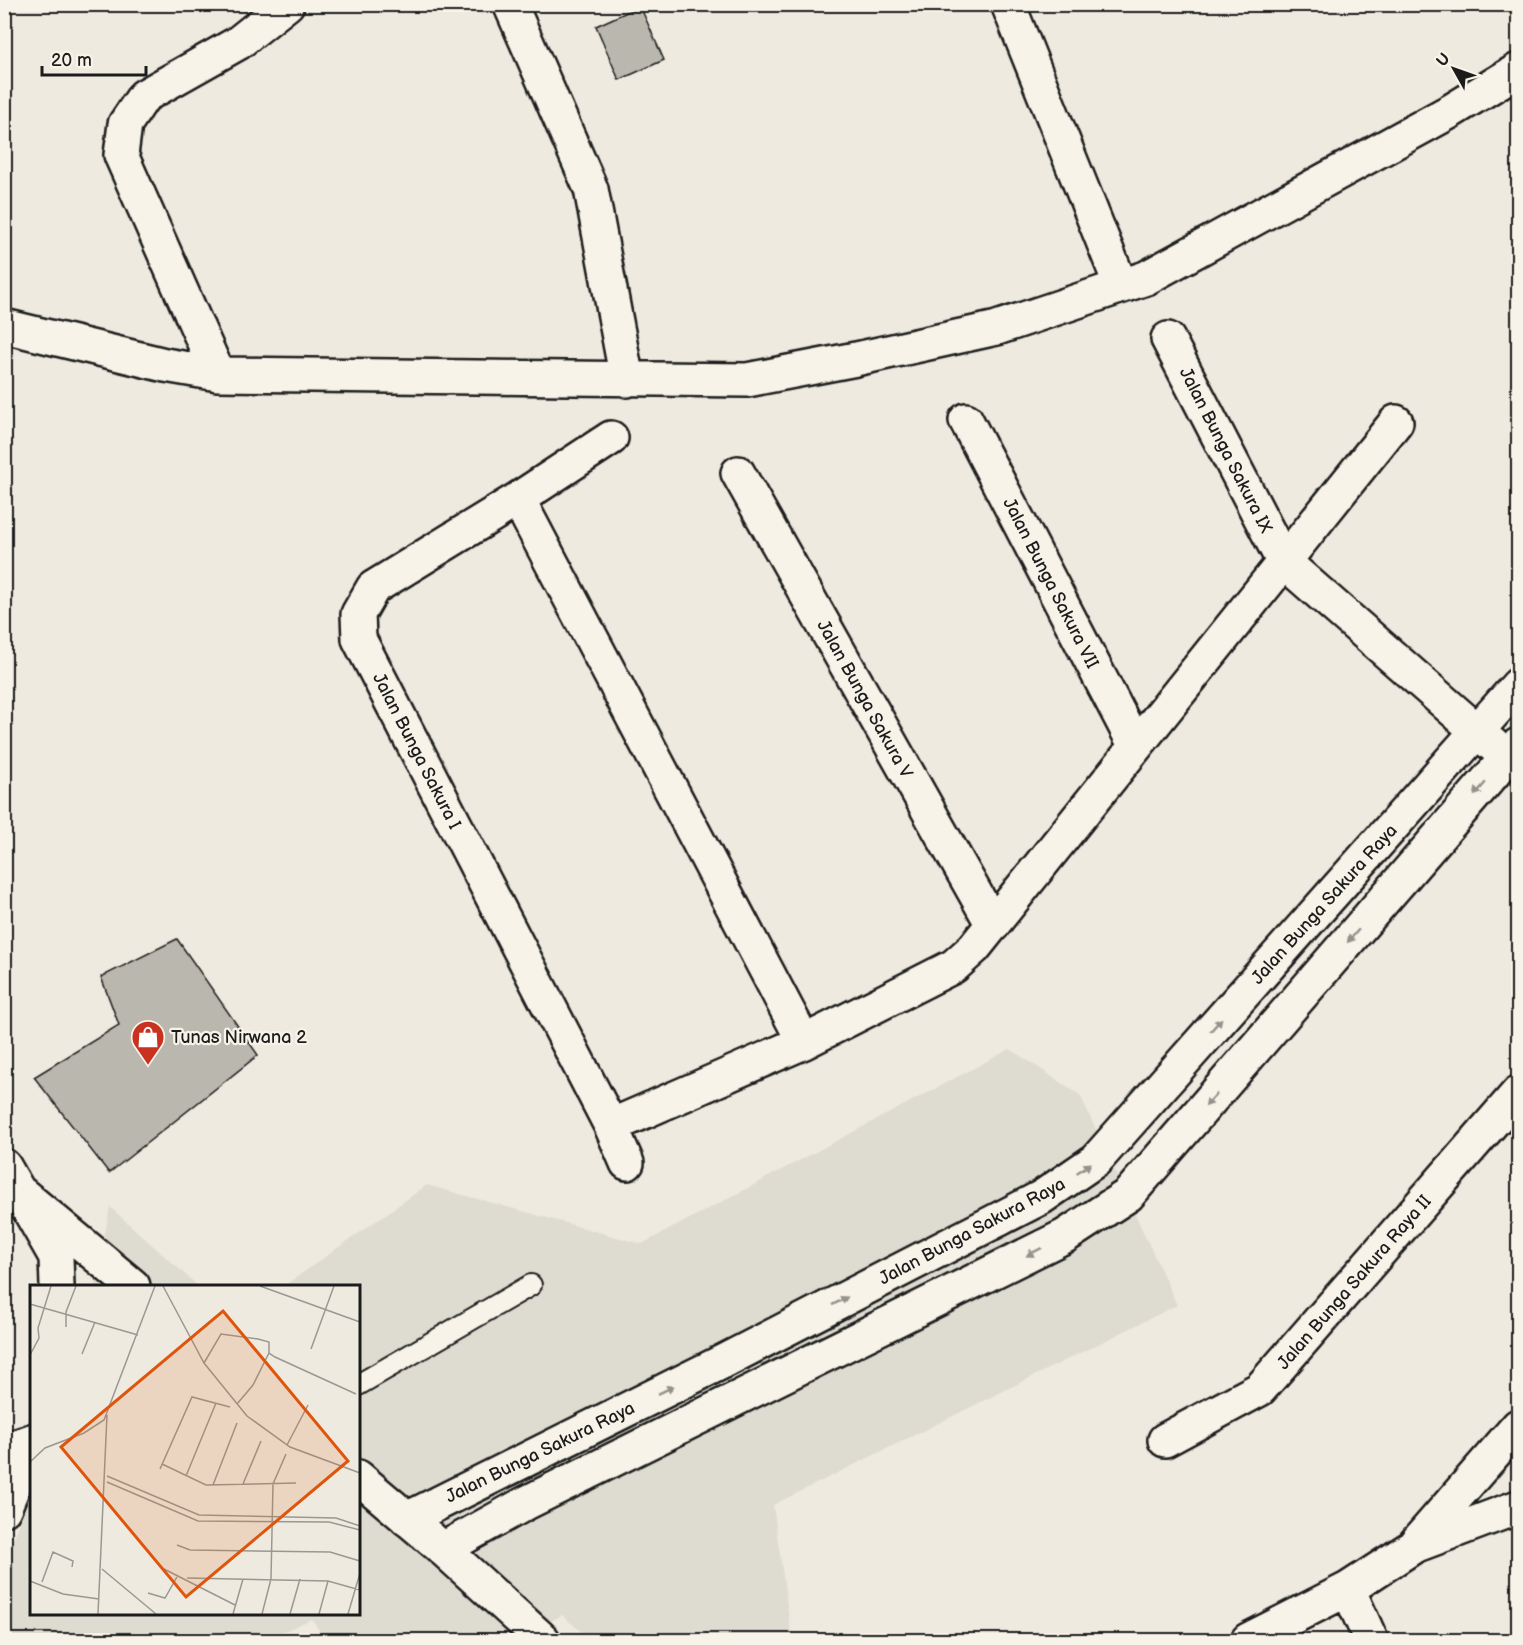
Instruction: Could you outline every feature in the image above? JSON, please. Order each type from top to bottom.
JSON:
[{"type":"street","points":[[218,374],[122,154],[125,124],[144,96],[238,44],[287,4]]},
{"type":"street","points":[[510,4],[591,189],[627,380]]},
{"type":"street","points":[[1008,4],[1121,286]]},
{"type":"street","points":[[4,326],[165,365],[218,374],[747,380],[997,328],[1156,273],[1451,111],[1518,70]]},
{"type":"street","name":"Jalan Bunga Sakura IX","points":[[1168,339],[1283,561]]},
{"type":"street","name":"Jalan Bunga Sakura VII","points":[[966,420],[1135,745]]},
{"type":"street","points":[[611,1126],[804,1042],[954,966],[993,925],[1396,422]]},
{"type":"street","name":"Jalan Bunga Sakura I","points":[[611,438],[518,500],[373,588],[358,614],[359,639],[611,1126],[627,1163]]},
{"type":"street","name":"Jalan Bunga Sakura V","points":[[738,472],[993,925]]},
{"type":"street","points":[[518,500],[804,1042]]},
{"type":"street","points":[[443,1549],[526,1503],[747,1396],[1065,1236],[1128,1195],[1515,757],[1479,731],[1283,561]]},
{"type":"street","name":"Jalan Bunga Sakura Raya","points":[[407,1519],[726,1360],[1042,1197],[1096,1160],[1518,685]]},
{"type":"street","name":"Jalan Bunga Sakura Raya II","points":[[1165,1440],[1260,1389],[1518,1093]]},
{"type":"street","points":[[4,1166],[56,1257],[57,1285]]},
{"type":"street","points":[[22,1194],[131,1285]]},
{"type":"street","points":[[1042,1197],[1065,1236]]},
{"type":"street","points":[[726,1360],[747,1396]]},
{"type":"street","points":[[1414,1546],[1518,1426]]},
{"type":"street","points":[[4,1509],[30,1447]]},
{"type":"street","points":[[360,1479],[443,1549],[543,1641]]},
{"type":"street","points":[[1248,1641],[1348,1589],[1414,1546],[1518,1507]]},
{"type":"street","points":[[1348,1589],[1371,1641]]},
{"type":"lane","points":[[360,1384],[531,1285]]},
{"type":"lane","points":[[4,1443],[30,1435]]},
{"type":"shaded area","points":[[1010,1049],[1080,1095],[1177,1305],[773,1505],[792,1640],[591,1640],[562,1615],[515,1640],[325,1640],[312,1619],[264,1640],[5,1640],[5,1560],[30,1498],[30,1615],[360,1615],[360,1285],[285,1285],[427,1185],[642,1244]]},
{"type":"shaded area","points":[[110,1207],[197,1285],[95,1285]]},
{"type":"building","points":[[640,6],[664,60],[619,80],[596,26]]},
{"type":"building","name":"Tunas Nirwana 2","points":[[177,939],[258,1055],[109,1173],[34,1077],[119,1025],[101,977]]},
{"type":"place","name":"Tunas Nirwana 2","points":[[148,1066]]}]
